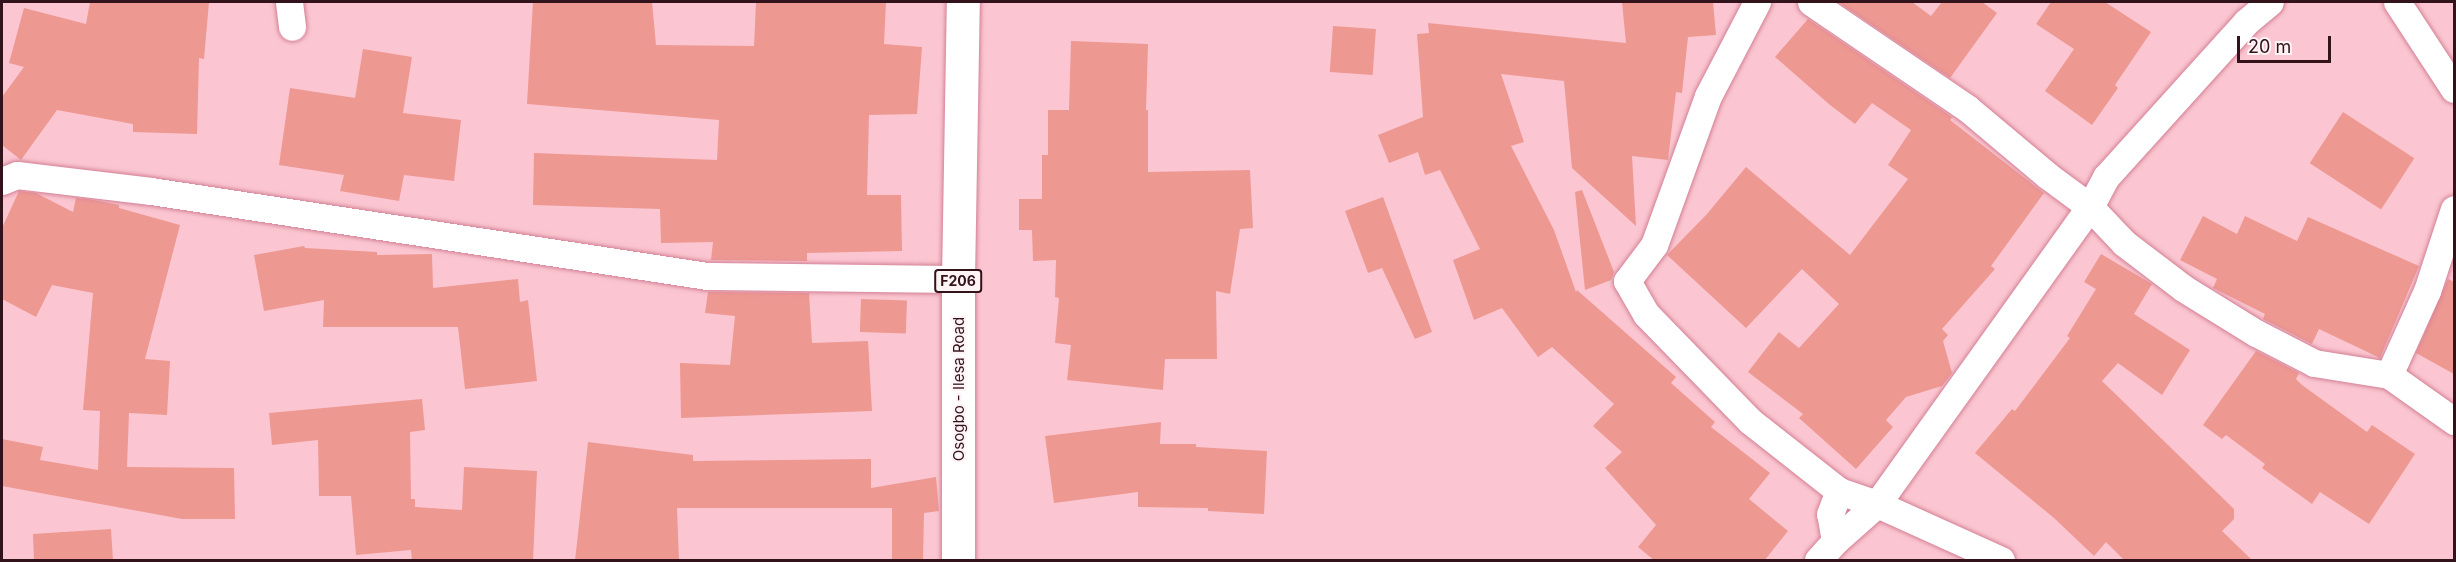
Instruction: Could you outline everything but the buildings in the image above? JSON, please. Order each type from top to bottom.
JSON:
[{"type":"main road","name":"Osogbo - Ilesa Road","points":[[958,561],[958,279],[963,2]]},
{"type":"street","points":[[1757,2],[1708,96],[1654,245],[1627,281],[1646,314],[1750,421],[1839,491],[1877,504],[1999,560]]},
{"type":"street","points":[[1811,2],[1967,108],[2048,176],[2090,207],[2124,243],[2182,288],[2256,333],[2314,363],[2389,375],[2454,421]]},
{"type":"street","points":[[1826,551],[1877,504],[2090,207],[2106,177],[2246,22],[2270,2]]},
{"type":"street","points":[[2397,2],[2454,88]]},
{"type":"street","points":[[2,181],[17,175],[151,191],[707,276],[958,279]]},
{"type":"street","points":[[2389,375],[2427,291],[2454,209]]},
{"type":"street","points":[[1826,551],[1830,514],[1839,491]]}]
